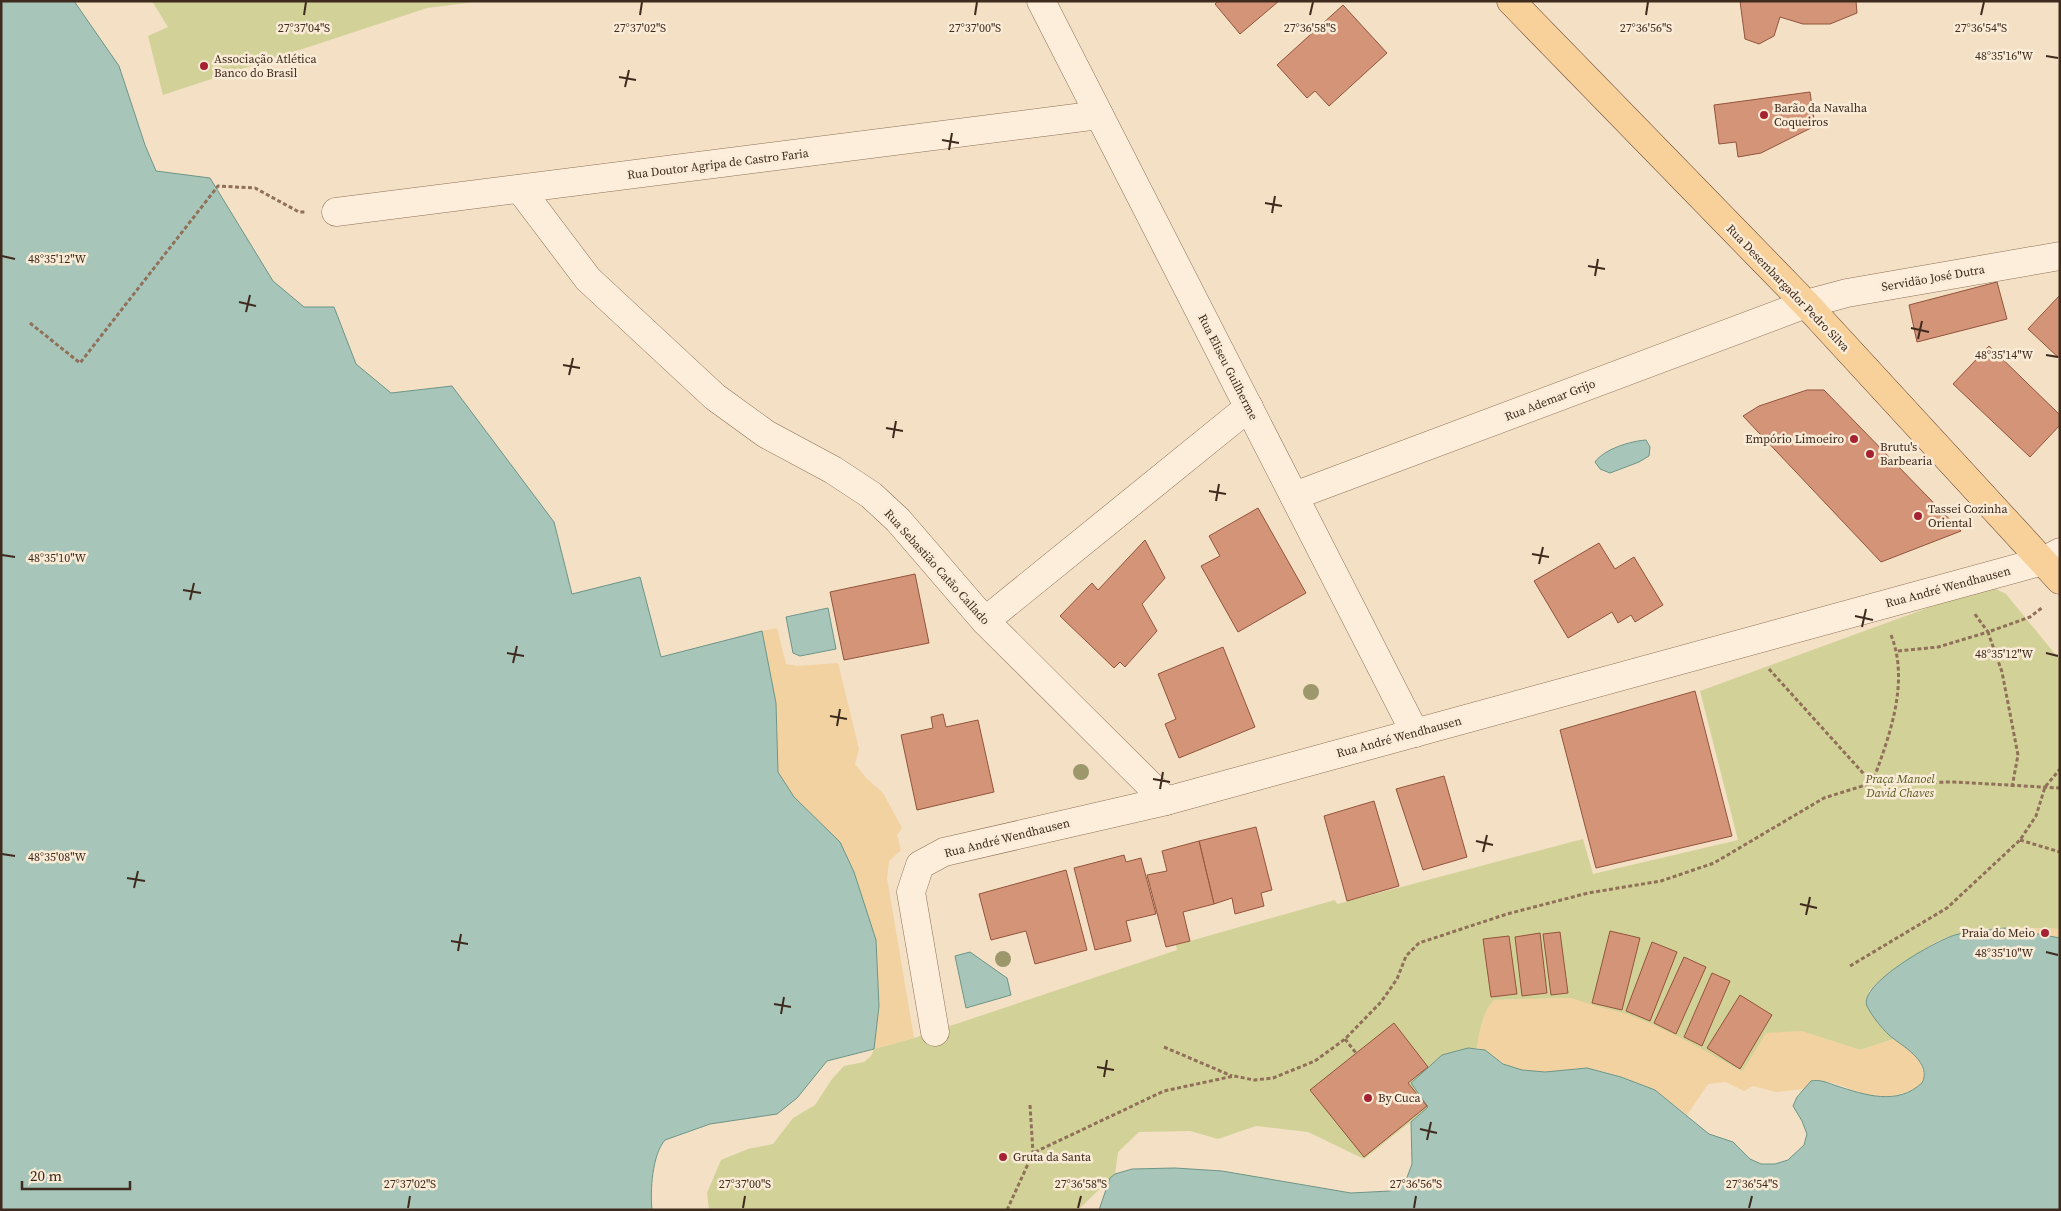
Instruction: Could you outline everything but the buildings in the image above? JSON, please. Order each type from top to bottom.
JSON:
[{"type":"main road","name":"Rua Desembargador Pedro Silva","points":[[1511,1],[1806,304],[2054,564]]},
{"type":"street","name":"Rua Eliseu Guilherme","points":[[1041,1],[1416,733]]},
{"type":"street","name":"Rua Doutor Agripa de Castro Faria","points":[[336,212],[1099,115]]},
{"type":"street","name":"Rua Sebastião Catão Callado","points":[[520,189],[588,280],[714,397],[766,434],[832,470],[871,495],[898,520],[985,621],[1166,801]]},
{"type":"street","name":"Servidão José Dutra","points":[[1806,304],[1847,293],[2060,256]]},
{"type":"street","name":"Rua Ademar Grijo","points":[[1294,496],[1806,304]]},
{"type":"street","points":[[985,621],[1249,407]]},
{"type":"street","name":"Rua André Wendhausen","points":[[935,1032],[911,892],[920,864],[944,852],[1166,801],[1878,606],[2054,564]]},
{"type":"path","points":[[30,323],[80,363],[218,186],[255,188],[299,212],[336,212]]},
{"type":"path","points":[[1898,651],[1938,647],[1988,632],[2030,617],[2045,605]]},
{"type":"path","points":[[1872,783],[1883,755],[1900,687],[1898,651],[1878,606]]},
{"type":"path","points":[[1988,632],[2002,672],[2018,755],[2012,786]]},
{"type":"path","points":[[1745,642],[1872,783]]},
{"type":"path","points":[[1850,966],[1946,908],[2020,840],[2036,816],[2045,788],[2060,769]]},
{"type":"path","points":[[1164,1048],[1234,1076],[1254,1080],[1273,1078],[1315,1061],[1345,1039],[1381,1002],[1396,979],[1406,956],[1419,943],[1506,914],[1588,893],[1662,881],[1714,863],[1824,798],[1872,783],[1954,782],[2060,788]]},
{"type":"path","points":[[2020,840],[2060,852]]},
{"type":"path","points":[[1345,1039],[1356,1053]]},
{"type":"path","points":[[1033,1153],[1164,1090],[1234,1076]]},
{"type":"path","points":[[1007,1210],[1033,1153],[1030,1106]]},
{"type":"green space","name":"Associação Atlética Banco do Brasil","points":[[152,1],[483,1],[427,8],[163,95],[148,36],[168,27]]},
{"type":"green space","name":"Praça Manoel David Chaves","points":[[1985,587],[1994,588],[2006,594],[2060,660],[2060,929],[1987,929],[1958,934],[1935,942],[1888,974],[1869,991],[1867,1006],[1882,1028],[1894,1039],[1860,1050],[1801,1031],[1743,1072],[1686,1041],[1629,1015],[1595,1007],[1571,998],[1494,1000],[1484,1016],[1477,1048],[1468,1048],[1442,1055],[1411,1083],[1429,1107],[1364,1159],[1308,1132],[1256,1126],[1218,1139],[1190,1131],[1139,1132],[1118,1152],[1115,1174],[1078,1210],[709,1210],[707,1193],[721,1160],[748,1149],[773,1144],[793,1118],[815,1105],[832,1079],[844,1066],[864,1062],[871,1056],[874,1049],[914,1038],[1177,950],[1176,945],[1335,900],[1337,904],[1583,839],[1593,874],[1738,840],[1700,691]]},
{"type":"sand","points":[[777,628],[786,664],[797,666],[838,663],[859,749],[855,764],[867,779],[883,793],[902,828],[897,835],[901,850],[889,861],[887,878],[914,1038],[874,1049],[879,1006],[876,940],[854,872],[840,842],[794,797],[778,772],[776,703],[762,631]]},
{"type":"sand","name":"Praia do Meio","points":[[2005,928],[2060,929],[2060,938],[2053,937]]},
{"type":"sand","points":[[1571,998],[1629,1015],[1658,1027],[1742,1072],[1766,1033],[1801,1031],[1860,1050],[1894,1039],[1915,1055],[1924,1079],[1920,1085],[1909,1091],[1894,1096],[1880,1097],[1857,1092],[1824,1081],[1811,1081],[1804,1089],[1776,1092],[1753,1086],[1744,1091],[1726,1082],[1708,1084],[1687,1115],[1650,1089],[1623,1077],[1579,1068],[1553,1072],[1521,1070],[1508,1066],[1477,1048],[1484,1016],[1494,1000]]},
{"type":"shaded area","points":[[1,1],[74,1],[119,66],[145,145],[156,171],[210,178],[273,281],[304,307],[334,307],[356,364],[391,393],[452,386],[554,522],[572,594],[640,577],[661,657],[762,631],[776,703],[778,772],[794,797],[840,842],[854,872],[876,940],[879,1006],[874,1049],[827,1061],[797,1098],[777,1114],[710,1124],[665,1140],[657,1155],[655,1164],[651,1193],[652,1210],[1,1210]]},
{"type":"shaded area","points":[[1646,440],[1650,447],[1649,456],[1639,462],[1610,473],[1600,469],[1595,462],[1599,457],[1618,446]]},
{"type":"shaded area","points":[[828,608],[836,649],[800,656],[793,653],[786,617]]},
{"type":"shaded area","points":[[2005,928],[2060,938],[2060,1210],[1099,1210],[1110,1178],[1115,1174],[1132,1169],[1175,1168],[1222,1171],[1351,1193],[1390,1191],[1406,1180],[1412,1164],[1411,1122],[1428,1107],[1411,1083],[1442,1055],[1468,1048],[1485,1050],[1503,1064],[1522,1070],[1545,1072],[1587,1068],[1621,1077],[1655,1090],[1709,1134],[1733,1142],[1750,1159],[1761,1164],[1775,1164],[1788,1160],[1804,1145],[1807,1134],[1793,1106],[1797,1097],[1811,1081],[1821,1081],[1859,1093],[1881,1096],[1902,1094],[1922,1083],[1924,1069],[1921,1063],[1911,1052],[1887,1033],[1867,1006],[1867,997],[1874,986],[1901,964],[1932,945],[1967,932]]},
{"type":"shaded area","points":[[970,952],[1007,978],[1011,995],[966,1008],[955,956]]},
{"type":"place","name":"Associação Atlética Banco do Brasil","points":[[204,66]]},
{"type":"place","name":"Barão da Navalha Coqueiros","points":[[1764,115]]},
{"type":"place","name":"Empório Limoeiro","points":[[1854,439]]},
{"type":"place","name":"Brutu's Barbearia","points":[[1870,454]]},
{"type":"place","name":"Tassei Cozinha Oriental","points":[[1918,516]]},
{"type":"place","name":"Praia do Meio","points":[[2045,933]]},
{"type":"place","name":"By Cuca","points":[[1368,1098]]},
{"type":"place","name":"Gruta da Santa","points":[[1003,1157]]}]
